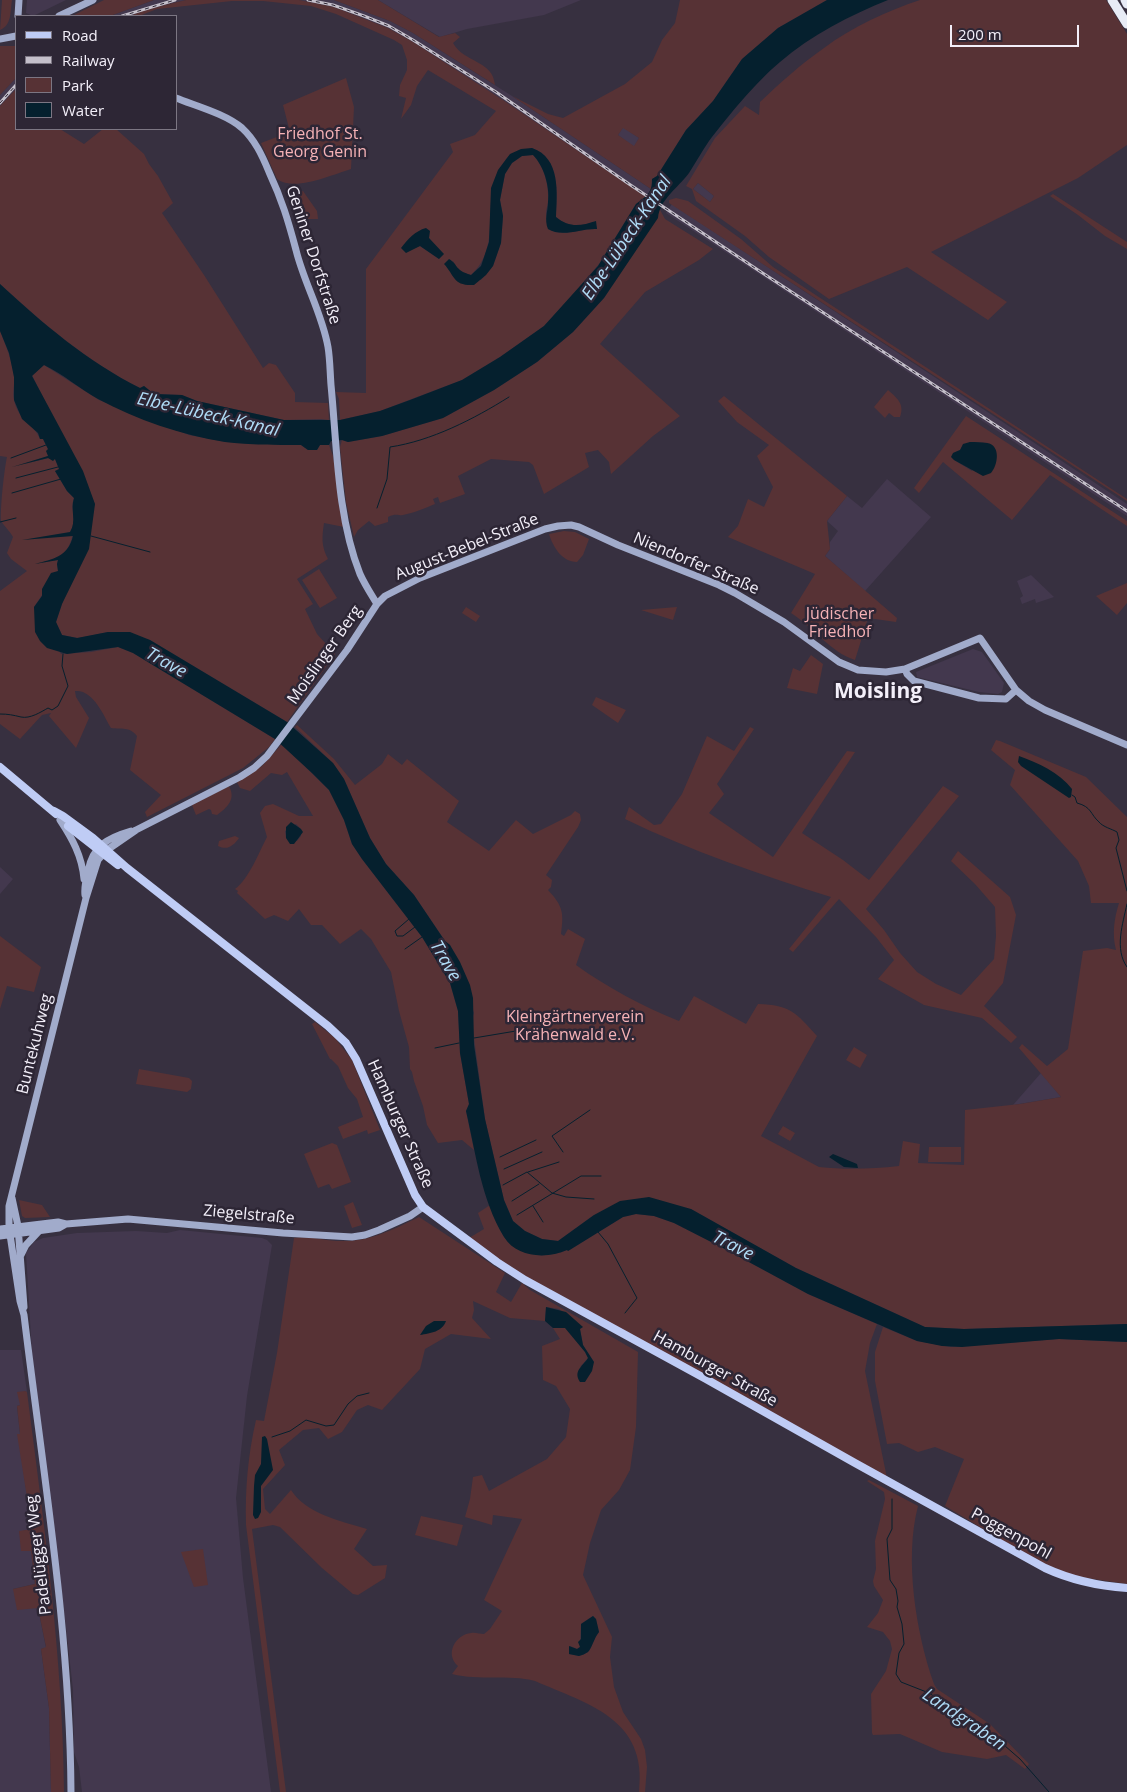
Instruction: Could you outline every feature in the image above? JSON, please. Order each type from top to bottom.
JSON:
[{"type":"highway","points":[[1112,0],[1127,24]]},
{"type":"highway","points":[[1125,0],[1127,4]]},
{"type":"main road","points":[[18,15],[19,0]]},
{"type":"main road","points":[[61,15],[93,0]]},
{"type":"main road","points":[[0,39],[15,36]]},
{"type":"main road","name":"Geniner Dorfstraße","points":[[178,99],[227,118],[250,135],[260,150],[284,203],[298,259],[325,332],[329,354],[341,493],[349,537],[361,575],[377,604]]},
{"type":"main road","name":"August-Bebel-Straße","points":[[377,604],[392,592],[420,578],[545,529],[571,525]]},
{"type":"main road","name":"Niendorfer Straße","points":[[571,525],[736,592],[784,622],[846,666],[874,672],[905,669],[980,638],[1016,690]]},
{"type":"main road","name":"Moislinger Berg","points":[[101,848],[240,777],[260,763],[295,721],[347,650],[377,604]]},
{"type":"main road","points":[[905,669],[914,681],[979,698],[1006,699],[1016,690],[1029,701],[1045,710],[1127,744]]},
{"type":"main road","points":[[0,768],[101,848]]},
{"type":"main road","points":[[54,811],[74,840],[85,889]]},
{"type":"main road","points":[[60,820],[101,848]]},
{"type":"main road","name":"Hamburger Straße","points":[[101,848],[289,995],[346,1043],[356,1059],[408,1182],[423,1207],[497,1262],[525,1280],[890,1483]]},
{"type":"main road","name":"Buntekuhweg","points":[[86,898],[85,889],[92,856],[101,848]]},
{"type":"main road","name":"Buntekuhweg","points":[[14,1231],[9,1206],[86,898],[101,848]]},
{"type":"main road","name":"Ziegelstraße","points":[[0,1236],[14,1231],[58,1222],[66,1224],[128,1219],[283,1233],[352,1237],[379,1230],[410,1216],[423,1207]]},
{"type":"main road","name":"Ziegelstraße","points":[[0,1229],[39,1231],[59,1228],[66,1224]]},
{"type":"main road","name":"Padelügger Weg","points":[[14,1231],[21,1255],[24,1315],[58,1586],[70,1724],[71,1792]]},
{"type":"main road","name":"Padelügger Weg","points":[[14,1231],[20,1300],[24,1315]]},
{"type":"main road","points":[[21,1255],[26,1245],[39,1231]]},
{"type":"main road","name":"Poggenpohl","points":[[890,1483],[1062,1576],[1096,1584],[1127,1588]]},
{"type":"shaded area","points":[[27,0],[66,0],[35,15],[26,13]]},
{"type":"shaded area","points":[[154,0],[186,0],[148,9],[133,15],[113,15]]},
{"type":"shaded area","points":[[299,0],[334,0],[390,21],[413,33],[512,96],[651,189],[646,197],[506,102],[388,28],[334,7]]},
{"type":"shaded area","points":[[378,0],[581,0],[544,15],[467,29],[440,37]]},
{"type":"shaded area","points":[[15,79],[15,90],[0,106],[0,95]]},
{"type":"shaded area","points":[[623,127],[639,138],[634,147],[618,135]]},
{"type":"shaded area","points":[[698,183],[714,196],[710,202],[693,189]]},
{"type":"shaded area","points":[[672,204],[1127,504],[1127,516],[666,213]]},
{"type":"shaded area","points":[[887,479],[931,517],[865,591],[825,556],[830,549],[830,542],[838,531],[827,521],[847,496],[862,508]]},
{"type":"shaded area","points":[[1031,575],[1054,597],[1036,603],[1035,599],[1022,604],[1020,598],[1023,596],[1017,581]]},
{"type":"shaded area","points":[[973,649],[982,652],[1004,683],[1002,692],[998,694],[979,692],[917,677],[916,672]]},
{"type":"shaded area","points":[[0,867],[13,879],[0,894]]},
{"type":"shaded area","points":[[1041,1073],[1061,1097],[1013,1105]]},
{"type":"shaded area","points":[[180,1230],[262,1238],[272,1245],[247,1396],[236,1498],[243,1578],[271,1792],[82,1792],[79,1767],[74,1752],[73,1690],[32,1354],[26,1253],[34,1242],[43,1238],[77,1233],[136,1231],[167,1233]]},
{"type":"shaded area","points":[[0,1350],[21,1350],[27,1392],[25,1391],[20,1405],[17,1406],[20,1434],[18,1434],[32,1529],[19,1532],[31,1551],[35,1584],[13,1589],[38,1608],[46,1648],[41,1649],[49,1708],[51,1792],[0,1792]]},
{"type":"green space","points":[[2,0],[12,0],[9,21],[0,30]]},
{"type":"green space","points":[[104,0],[154,0],[113,15],[74,15]]},
{"type":"green space","points":[[186,0],[299,0],[334,7],[388,28],[413,42],[506,102],[646,197],[636,204],[599,264],[544,326],[500,357],[462,380],[380,411],[340,420],[339,399],[336,392],[366,393],[366,269],[453,152],[450,144],[475,135],[496,111],[428,70],[417,86],[411,105],[401,119],[406,98],[399,96],[400,85],[407,70],[407,60],[402,45],[336,14],[311,6],[263,1],[232,1],[157,9],[142,15],[133,15],[148,9]],"holes":[[[532,148],[541,153],[553,168],[557,198],[556,217],[565,223],[574,225],[595,222],[597,229],[566,233],[554,232],[548,229],[546,213],[548,195],[545,176],[533,155],[522,156],[512,163],[505,174],[500,200],[503,216],[501,243],[493,266],[481,280],[447,267],[453,261],[460,271],[471,275],[481,263],[487,249],[492,191],[496,177],[503,164],[515,152]],[[429,238],[439,259],[420,246],[412,249]]]},
{"type":"green space","points":[[334,0],[378,0],[439,37],[455,33],[460,37],[453,43],[458,50],[484,66],[493,77],[495,85],[413,33],[390,21]]},
{"type":"green space","points":[[680,0],[827,0],[778,28],[742,59],[713,101],[686,130],[657,176],[652,179],[651,189],[512,96],[548,114],[563,118],[625,84],[652,62],[662,40],[675,23]],"holes":[[[623,128],[639,138],[634,146],[618,135]]]},
{"type":"green space","points":[[920,0],[1106,0],[1127,34],[1127,145],[1078,178],[931,252],[1007,302],[988,320],[907,267],[829,299],[769,257],[745,236],[696,201],[692,189],[686,186],[715,138],[745,106],[759,115],[760,102],[815,54],[858,26]],"holes":[[[698,183],[714,196],[710,202],[693,189]]]},
{"type":"green space","points":[[0,46],[15,46],[15,79],[0,95]]},
{"type":"green space","name":"Friedhof St. Georg Genin","points":[[346,78],[354,107],[351,169],[303,183],[285,183],[277,179],[261,143],[290,132],[283,105]]},
{"type":"green space","points":[[15,90],[15,130],[62,130],[84,144],[102,130],[117,130],[144,154],[173,203],[162,213],[263,368],[269,363],[276,365],[295,393],[295,402],[328,403],[329,420],[284,420],[197,401],[182,395],[154,394],[144,386],[140,388],[121,378],[84,354],[32,313],[0,284],[0,106]]},
{"type":"green space","points":[[303,191],[317,211],[318,219],[295,219],[290,201],[294,199],[292,194]]},
{"type":"green space","points":[[1053,194],[1127,242],[1127,249],[1105,236],[1050,196]]},
{"type":"green space","points":[[676,198],[688,201],[741,239],[773,267],[1127,499],[1127,501],[669,203],[669,200]]},
{"type":"green space","points":[[659,208],[665,219],[713,249],[699,260],[645,292],[600,344],[680,416],[653,436],[611,474],[609,462],[598,450],[585,453],[589,467],[544,494],[533,465],[529,462],[491,459],[458,476],[465,494],[440,503],[438,497],[433,499],[435,504],[407,514],[388,517],[388,522],[375,526],[369,521],[358,530],[354,537],[346,502],[340,447],[342,440],[348,442],[382,436],[443,418],[494,390],[537,362],[573,332],[604,298],[657,218]]},
{"type":"green space","points":[[0,331],[12,365],[14,380],[13,397],[16,407],[40,439],[43,439],[48,449],[48,456],[24,464],[49,458],[55,459],[59,469],[55,471],[67,491],[74,498],[72,506],[74,518],[73,535],[63,554],[55,559],[43,562],[58,560],[58,571],[34,607],[61,654],[91,652],[118,647],[133,653],[275,739],[269,747],[243,768],[147,817],[145,812],[161,795],[130,770],[137,736],[128,730],[111,728],[97,704],[87,694],[75,691],[76,697],[89,718],[76,748],[49,716],[51,713],[42,715],[20,739],[0,724],[0,591],[27,571],[11,559],[7,553],[13,537],[1,521],[2,490],[7,457],[0,456]]},
{"type":"green space","points":[[44,365],[99,400],[189,435],[226,442],[301,445],[308,450],[317,450],[320,445],[329,445],[333,456],[344,527],[324,523],[324,550],[328,559],[297,579],[313,604],[305,609],[317,634],[335,654],[287,722],[150,640],[108,632],[78,638],[62,635],[56,622],[95,504],[32,375]]},
{"type":"green space","points":[[888,390],[901,405],[900,417],[894,417],[889,413],[885,418],[874,407]]},
{"type":"green space","name":"Jüdischer Friedhof","points":[[724,396],[847,496],[827,521],[830,549],[825,556],[897,618],[896,622],[868,618],[855,660],[838,651],[791,613],[815,574],[728,537],[738,526],[748,499],[764,507],[773,487],[757,456],[769,445],[737,422],[718,401]]},
{"type":"green space","points":[[966,416],[1127,521],[1127,526],[1050,475],[1012,520],[943,462],[919,493],[914,488]],"holes":[[[970,442],[988,443],[972,471],[954,460],[953,453]]]},
{"type":"green space","points":[[564,531],[575,532],[589,539],[583,555],[577,562],[563,557],[559,553],[549,534]]},
{"type":"green space","points":[[319,569],[337,598],[320,608],[302,580]]},
{"type":"green space","points":[[1127,583],[1127,603],[1117,615],[1096,596]]},
{"type":"green space","points":[[466,607],[480,616],[476,622],[462,613]]},
{"type":"green space","points":[[677,607],[673,620],[641,610]]},
{"type":"green space","points":[[811,655],[823,664],[817,694],[787,688],[793,668],[800,671]]},
{"type":"green space","points":[[596,697],[626,710],[618,723],[592,705]]},
{"type":"green space","name":"Kleingärtnerverein Krähenwald e.V.","points":[[297,725],[334,759],[355,785],[382,764],[388,754],[402,765],[407,759],[459,801],[447,822],[489,851],[516,820],[533,834],[571,815],[575,811],[580,814],[581,820],[578,827],[546,875],[552,880],[551,887],[548,890],[557,901],[561,910],[561,934],[564,936],[568,929],[585,939],[576,965],[626,996],[679,1021],[694,996],[746,1024],[758,1004],[786,1008],[798,1016],[817,1036],[761,1136],[819,1167],[829,1168],[859,1169],[899,1166],[903,1141],[920,1144],[918,1163],[964,1165],[965,1110],[1061,1097],[1019,1048],[1022,1044],[1047,1066],[1068,1049],[1083,951],[1107,948],[1116,950],[1114,926],[1119,903],[1091,903],[1089,886],[1078,861],[1010,785],[1015,770],[991,750],[996,740],[1000,741],[1086,777],[1127,817],[1127,1324],[964,1329],[925,1327],[796,1268],[691,1209],[594,1215],[558,1241],[542,1239],[525,1231],[513,1221],[504,1200],[485,1119],[472,1019],[474,1013],[450,945],[445,941],[414,895],[386,864],[370,838],[344,779],[333,763],[295,727]]},
{"type":"green space","points":[[750,727],[754,729],[717,784],[724,794],[709,813],[773,857],[847,751],[855,752],[802,833],[869,880],[943,786],[959,796],[866,909],[917,972],[936,984],[961,995],[994,959],[996,936],[995,907],[951,861],[958,851],[1010,897],[1016,915],[1003,983],[984,1006],[1017,1037],[1011,1043],[982,1018],[924,1005],[878,979],[894,960],[876,937],[839,899],[793,952],[789,949],[831,897],[726,862],[675,842],[625,819],[629,807],[654,825],[661,824],[682,794],[707,736],[734,751]]},
{"type":"green space","points":[[282,744],[329,790],[344,820],[352,844],[422,937],[450,983],[458,1011],[460,1053],[469,1104],[466,1111],[474,1150],[462,1140],[438,1143],[427,1125],[423,1106],[410,1069],[409,1047],[391,972],[371,939],[361,929],[340,944],[322,925],[311,925],[299,909],[288,921],[274,915],[265,919],[237,893],[238,891],[235,889],[245,879],[267,837],[260,813],[265,806],[273,804],[299,816],[313,816],[287,772],[282,775],[271,773],[250,791],[240,788],[237,782],[262,766]],"holes":[[[296,824],[301,829],[301,836],[297,841],[286,838],[285,831]]]},
{"type":"green space","points":[[229,786],[232,795],[225,809],[217,815],[212,814],[209,809],[196,815],[192,805]]},
{"type":"green space","points":[[235,836],[239,838],[230,846],[225,848],[218,846],[219,841]]},
{"type":"green space","points":[[0,936],[41,967],[34,992],[7,986],[0,1009]]},
{"type":"green space","points":[[315,1022],[335,1038],[352,1060],[380,1130],[368,1134],[367,1130],[343,1139],[338,1127],[363,1117],[357,1099],[348,1088],[338,1066],[330,1059],[312,1024]]},
{"type":"green space","points":[[854,1047],[867,1055],[860,1068],[846,1060]]},
{"type":"green space","points":[[139,1069],[189,1078],[192,1081],[191,1089],[187,1092],[136,1084]]},
{"type":"green space","points":[[783,1126],[795,1133],[790,1141],[778,1134]]},
{"type":"green space","points":[[332,1143],[337,1145],[351,1182],[332,1189],[329,1184],[318,1188],[304,1154]]},
{"type":"green space","points":[[929,1147],[961,1147],[961,1162],[928,1162]]},
{"type":"green space","points":[[19,1200],[42,1205],[50,1217],[25,1218],[22,1216]]},
{"type":"green space","points":[[353,1202],[362,1225],[352,1228],[344,1206]]},
{"type":"green space","points":[[490,1205],[505,1238],[518,1249],[534,1255],[551,1255],[568,1251],[623,1217],[636,1214],[654,1216],[674,1223],[808,1294],[877,1324],[870,1343],[865,1371],[887,1478],[512,1270],[469,1238],[484,1229],[478,1213]]},
{"type":"green space","points":[[419,1217],[505,1273],[496,1292],[511,1302],[522,1283],[530,1290],[638,1352],[636,1427],[630,1470],[619,1490],[601,1510],[590,1543],[583,1575],[612,1637],[610,1657],[614,1687],[623,1712],[641,1739],[645,1750],[647,1767],[645,1792],[639,1792],[639,1767],[634,1747],[624,1731],[594,1707],[535,1681],[452,1674],[458,1666],[452,1656],[454,1645],[457,1641],[466,1634],[484,1634],[490,1629],[502,1611],[484,1600],[522,1519],[493,1515],[492,1525],[465,1517],[473,1477],[482,1475],[489,1491],[547,1459],[566,1437],[570,1409],[556,1386],[543,1380],[542,1346],[560,1339],[553,1328],[566,1328],[585,1352],[588,1358],[580,1367],[594,1362],[583,1345],[580,1329],[559,1309],[546,1307],[545,1321],[510,1318],[473,1301],[474,1310],[472,1318],[491,1339],[451,1334],[425,1349],[420,1369],[382,1410],[368,1405],[357,1410],[342,1432],[328,1439],[319,1428],[303,1430],[279,1450],[285,1465],[263,1489],[265,1509],[270,1514],[291,1490],[315,1511],[367,1529],[354,1549],[373,1566],[387,1565],[385,1578],[358,1595],[353,1594],[322,1568],[280,1527],[273,1525],[252,1529],[286,1792],[280,1792],[246,1525],[246,1498],[253,1433],[256,1420],[264,1421],[277,1353],[294,1238],[305,1237],[352,1241],[381,1234]],"holes":[[[593,1616],[596,1619],[599,1632],[588,1652],[579,1656],[569,1654],[570,1646],[577,1649],[580,1647],[581,1624]]]},
{"type":"green space","points":[[883,1327],[917,1341],[951,1347],[1059,1339],[1127,1342],[1127,1584],[1073,1576],[1053,1569],[945,1506],[964,1459],[935,1447],[918,1452],[899,1443],[887,1444],[875,1381],[875,1352]]},
{"type":"green space","points":[[17,1392],[27,1392],[40,1492],[56,1642],[63,1742],[64,1792],[51,1792],[49,1708],[41,1649],[46,1647],[38,1608],[17,1610],[13,1589],[35,1584],[31,1551],[21,1551],[19,1531],[32,1529],[17,1434],[20,1434],[17,1406],[20,1405]]},
{"type":"green space","points":[[869,1480],[918,1506],[912,1549],[914,1596],[922,1642],[934,1684],[937,1689],[990,1724],[1029,1764],[1025,1769],[1006,1755],[987,1759],[942,1752],[900,1734],[873,1735],[871,1694],[886,1671],[892,1649],[890,1641],[883,1632],[867,1627],[878,1613],[883,1600],[873,1581],[876,1569],[875,1541],[885,1499],[884,1492],[867,1481]]},
{"type":"green space","points":[[421,1516],[463,1525],[457,1546],[415,1535]]},
{"type":"green space","points":[[203,1549],[208,1585],[194,1587],[181,1552]]},
{"type":"water","points":[[827,0],[888,0],[818,34],[792,52],[771,70],[743,99],[709,141],[689,173],[662,205],[658,218],[604,298],[573,332],[537,362],[494,390],[443,418],[382,436],[348,442],[342,440],[331,441],[329,445],[320,445],[317,450],[308,450],[301,445],[225,442],[176,431],[128,414],[98,399],[44,365],[32,376],[83,471],[95,504],[89,549],[62,604],[56,622],[62,635],[77,638],[108,632],[130,632],[150,640],[287,722],[333,763],[344,779],[370,838],[386,864],[414,895],[445,941],[450,945],[470,985],[473,998],[474,1045],[485,1119],[504,1200],[513,1221],[525,1231],[542,1239],[558,1241],[594,1215],[620,1201],[649,1197],[691,1209],[796,1268],[925,1327],[964,1329],[1127,1324],[1127,1342],[1059,1339],[962,1347],[942,1346],[917,1341],[808,1294],[674,1223],[654,1216],[636,1214],[623,1217],[568,1251],[551,1255],[533,1255],[517,1249],[504,1237],[496,1222],[480,1176],[466,1111],[469,1104],[460,1053],[458,1011],[450,983],[422,937],[352,844],[344,820],[329,790],[275,739],[133,653],[118,647],[67,654],[47,648],[35,632],[34,607],[42,596],[42,589],[51,573],[58,571],[58,560],[35,564],[64,553],[71,543],[73,536],[22,540],[70,532],[73,524],[74,498],[67,491],[55,471],[59,469],[55,459],[53,461],[48,458],[12,467],[48,456],[46,451],[48,449],[38,433],[22,419],[14,400],[14,377],[9,353],[0,331],[0,284],[32,313],[84,354],[121,378],[140,388],[144,386],[154,394],[182,395],[197,401],[284,420],[340,420],[380,411],[462,380],[500,357],[544,326],[598,266],[636,204],[650,191],[652,179],[657,176],[686,130],[713,101],[742,59],[778,28]]},
{"type":"water","points":[[532,148],[541,153],[553,168],[557,198],[556,217],[561,221],[575,225],[596,221],[597,229],[560,233],[548,229],[546,219],[548,190],[545,177],[533,155],[522,156],[512,163],[505,174],[500,200],[503,216],[501,243],[493,266],[474,285],[458,282],[444,264],[449,259],[459,269],[471,275],[481,266],[489,242],[491,188],[498,170],[510,154],[521,149]]},
{"type":"water","points":[[426,228],[430,231],[429,238],[444,254],[439,259],[420,246],[406,253],[401,248],[418,231]]},
{"type":"water","points":[[970,442],[987,443],[995,447],[997,461],[991,473],[983,476],[951,457],[953,453],[960,450],[963,444]]},
{"type":"water","points":[[1019,756],[1055,773],[1072,789],[1071,797],[1069,798],[1021,766],[1018,762]]},
{"type":"water","points":[[291,822],[303,832],[294,844],[290,844],[286,838],[286,827]]},
{"type":"water","points":[[833,1154],[857,1164],[858,1168],[844,1167],[829,1157]]},
{"type":"water","points":[[546,1307],[566,1312],[583,1327],[580,1329],[583,1345],[594,1362],[592,1371],[585,1382],[580,1382],[577,1375],[579,1369],[588,1358],[585,1352],[565,1328],[553,1328],[545,1321]]},
{"type":"water","points":[[434,1321],[446,1321],[439,1330],[420,1335],[426,1326]]},
{"type":"water","points":[[265,1436],[273,1470],[261,1486],[261,1512],[258,1518],[255,1519],[253,1515],[255,1475],[261,1464],[262,1437]]},
{"type":"water","points":[[593,1616],[596,1619],[599,1632],[588,1652],[579,1656],[569,1654],[569,1646],[577,1649],[580,1647],[578,1642],[581,1639],[581,1624]]},
{"type":"waterway","points":[[377,508],[387,479],[390,447],[421,440],[452,428],[509,397]]},
{"type":"waterway","points":[[11,458],[46,445]]},
{"type":"waterway","points":[[16,478],[58,467]]},
{"type":"waterway","points":[[12,493],[61,479]]},
{"type":"waterway","points":[[0,522],[16,518]]},
{"type":"waterway","points":[[91,536],[150,552]]},
{"type":"waterway","points":[[0,714],[28,717],[48,708],[52,710],[58,706],[68,686],[62,666],[63,654]]},
{"type":"waterway","points":[[1072,795],[1077,803],[1088,809],[1101,824],[1117,832],[1119,840],[1116,848],[1127,891]]},
{"type":"waterway","points":[[1127,904],[1120,944],[1123,960],[1127,967]]},
{"type":"waterway","points":[[409,919],[395,931],[397,936],[403,936],[415,927]]},
{"type":"waterway","points":[[405,949],[422,937]]},
{"type":"waterway","points":[[474,1038],[516,1031]]},
{"type":"waterway","points":[[435,1048],[459,1043]]},
{"type":"waterway","points":[[563,1152],[552,1136],[590,1110]]},
{"type":"waterway","points":[[500,1157],[536,1140]]},
{"type":"waterway","points":[[504,1169],[542,1152]]},
{"type":"waterway","points":[[528,1172],[559,1162]]},
{"type":"waterway","points":[[503,1185],[527,1172],[552,1193],[566,1197],[594,1199]]},
{"type":"waterway","points":[[517,1215],[581,1176],[601,1176]]},
{"type":"waterway","points":[[512,1201],[539,1184]]},
{"type":"waterway","points":[[533,1206],[543,1222]]},
{"type":"waterway","points":[[598,1232],[608,1244],[637,1298],[625,1313]]},
{"type":"waterway","points":[[272,1437],[290,1431],[306,1420],[326,1426],[334,1425],[348,1404],[357,1396],[369,1393]]},
{"type":"waterway","name":"Landgraben","points":[[892,1499],[892,1529],[887,1539],[890,1580],[896,1589],[897,1607],[902,1624],[904,1644],[899,1653],[896,1674],[901,1682],[929,1693],[989,1732],[1020,1759],[1049,1792]]},
{"type":"railway","points":[[125,15],[175,0]]},
{"type":"railway","points":[[308,0],[333,5],[364,16],[389,26],[413,40],[496,92],[761,272],[1127,511]]},
{"type":"railway","points":[[0,103],[15,86]]},
{"type":"district","name":"Moisling","points":[[878,692]]},
{"type":"water label","name":"Elbe-Lübeck-Kanal","points":[[627,238]]},
{"type":"water label","name":"Elbe-Lübeck-Kanal","points":[[208,415]]},
{"type":"water label","name":"Trave","points":[[166,663]]},
{"type":"water label","name":"Trave","points":[[445,961]]},
{"type":"water label","name":"Trave","points":[[733,1246]]}]
